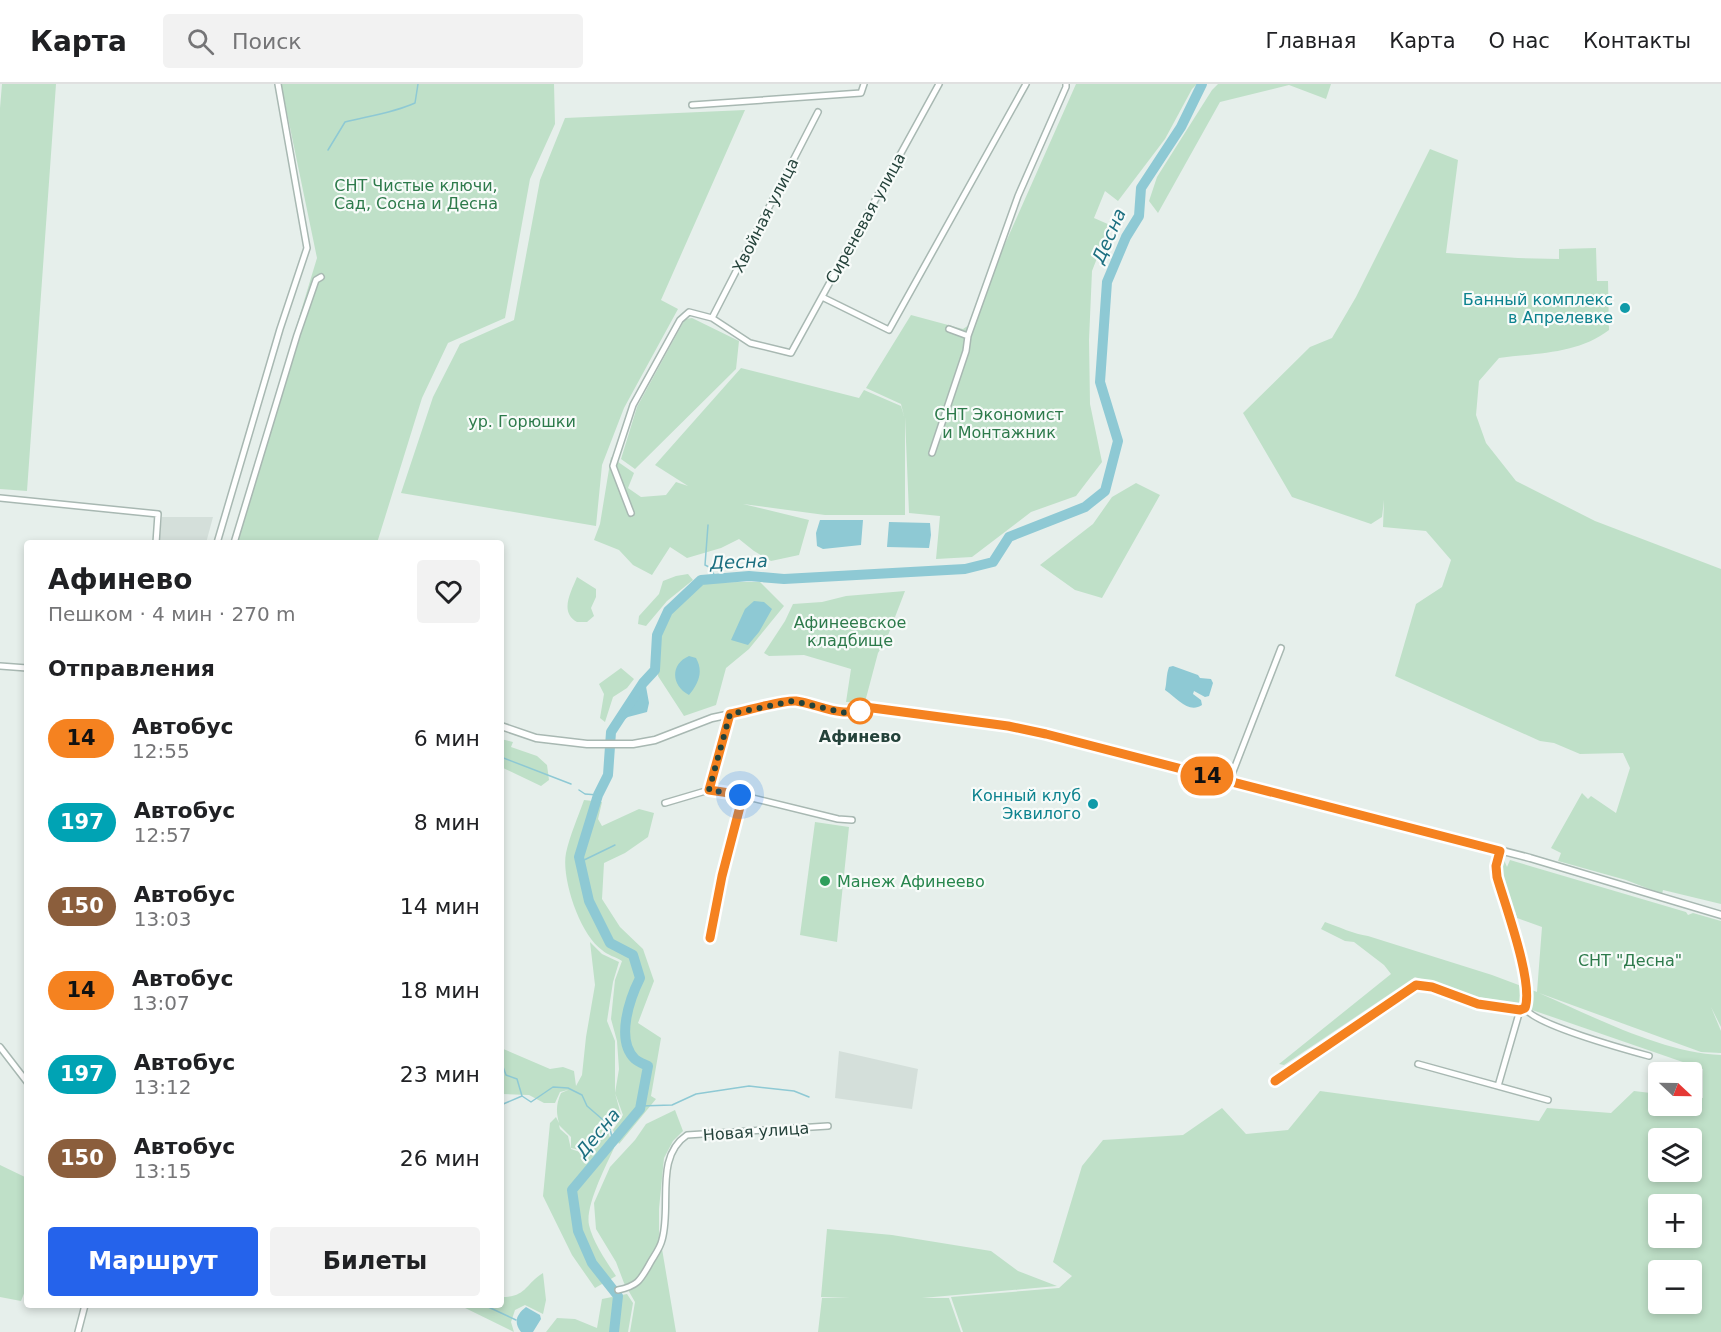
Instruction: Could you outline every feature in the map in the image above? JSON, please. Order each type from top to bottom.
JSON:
[{"type":"street","points":[[218,540],[280,329],[307,248],[278,84]]},
{"type":"street","points":[[692,105],[861,93],[864,84]]},
{"type":"street","name":"Сиреневая улица","points":[[712,318],[750,343],[791,353],[939,84]]},
{"type":"street","points":[[822,297],[889,330],[1026,84]]},
{"type":"street","points":[[932,453],[966,351],[968,336],[1018,196],[1066,84]]},
{"type":"street","name":"Хвойная улица","points":[[712,318],[818,112]]},
{"type":"street","points":[[235,540],[297,335],[316,280],[321,277]]},
{"type":"street","points":[[631,513],[613,466],[633,405],[680,320],[689,312],[712,318]]},
{"type":"street","points":[[949,329],[968,336]]},
{"type":"street","points":[[0,498],[158,514],[156,540]]},
{"type":"street","points":[[1229,782],[1281,648]]},
{"type":"street","points":[[0,666],[24,668]]},
{"type":"street","points":[[504,727],[536,738],[587,744],[633,744],[655,740],[712,718],[793,701],[846,713],[857,712],[865,707],[986,723],[1046,734],[1530,858],[1721,915]]},
{"type":"street","points":[[709,790],[730,714]]},
{"type":"street","points":[[664,803],[709,790],[743,795],[838,819],[852,820]]},
{"type":"street","points":[[710,938],[722,876],[743,795]]},
{"type":"street","points":[[1498,1086],[1522,1009],[1527,1001],[1527,980],[1497,877],[1496,866],[1500,851]]},
{"type":"street","points":[[1275,1081],[1416,985],[1432,987],[1478,1004],[1522,1009],[1560,1027],[1649,1056]]},
{"type":"street","points":[[0,1047],[24,1079]]},
{"type":"street","points":[[1418,1064],[1548,1100]]},
{"type":"street","name":"Новая улица","points":[[618,1290],[629,1288],[639,1282],[662,1241],[669,1156],[678,1141],[687,1135],[828,1126]]},
{"type":"street","points":[[78,1332],[85,1308]]},
{"type":"shaded area","points":[[162,517],[213,517],[207,540],[159,540]]},
{"type":"shaded area","points":[[839,1051],[918,1069],[912,1109],[835,1098]]},
{"type":"green space","points":[[2,84],[56,84],[27,491],[0,489],[0,108]]},
{"type":"green space","name":"СНТ Чистые ключи, Сад, Сосна и Десна","points":[[281,84],[554,84],[555,124],[530,179],[505,318],[448,343],[422,398],[378,540],[232,540],[317,258]]},
{"type":"green space","name":"СНТ Экономист и Монтажник","points":[[1076,84],[1197,84],[1192,89],[1165,139],[1118,201],[1105,191],[1094,218],[1110,225],[1092,271],[1089,340],[1090,404],[1102,462],[1076,496],[1031,512],[972,557],[936,559],[940,516],[909,513],[905,417],[905,515],[825,515],[743,504],[809,520],[799,555],[771,561],[739,539],[721,548],[687,558],[670,547],[652,575],[633,565],[619,550],[594,540],[600,524],[611,457],[634,473],[628,488],[641,497],[666,495],[676,482],[688,486],[655,465],[741,368],[859,398],[864,390],[901,406],[904,416],[901,404],[866,388],[911,315],[963,329],[969,325]]},
{"type":"green space","points":[[1218,84],[1331,84],[1326,99],[1289,85],[1220,102],[1158,213],[1149,201],[1157,177]]},
{"type":"green space","name":"ур. Горюшки","points":[[745,110],[661,300],[678,309],[624,408],[602,465],[596,526],[401,493],[433,397],[460,344],[514,320],[540,180],[565,118]]},
{"type":"green space","points":[[1430,149],[1458,160],[1446,253],[1559,259],[1559,249],[1596,248],[1597,281],[1608,281],[1609,330],[1597,338],[1571,348],[1499,358],[1479,381],[1476,415],[1486,443],[1516,481],[1595,521],[1721,569],[1721,904],[1663,890],[1662,894],[1626,880],[1558,861],[1561,853],[1551,848],[1582,793],[1588,799],[1591,796],[1616,813],[1630,768],[1623,753],[1580,754],[1554,743],[1540,741],[1395,676],[1416,604],[1442,587],[1451,560],[1426,531],[1383,527],[1384,500],[1382,517],[1371,524],[1292,497],[1243,413],[1310,347],[1332,338],[1356,297]]},
{"type":"green space","points":[[692,318],[739,341],[736,369],[635,469],[621,459],[637,407],[685,319]]},
{"type":"green space","points":[[1136,483],[1160,495],[1102,598],[1075,590],[1040,565],[1093,524],[1112,497]]},
{"type":"green space","points":[[688,574],[693,580],[667,601],[646,626],[638,624],[639,616],[659,594],[663,581]]},
{"type":"green space","points":[[577,577],[596,589],[596,597],[591,608],[594,616],[587,622],[577,622],[569,613],[568,601]]},
{"type":"green space","points":[[760,582],[784,606],[749,649],[726,668],[716,705],[684,716],[658,676],[660,635],[671,611],[702,583]]},
{"type":"green space","name":"Афинеевское кладбище","points":[[905,591],[887,638],[878,653],[865,702],[846,702],[851,669],[804,655],[769,656],[764,653],[793,604],[822,602],[846,596]]},
{"type":"green space","points":[[621,668],[634,679],[627,688],[613,697],[605,722],[600,718],[604,694],[599,684]]},
{"type":"green space","points":[[504,740],[513,742],[511,747],[537,756],[547,765],[549,780],[541,786],[504,768]]},
{"type":"green space","points":[[584,800],[602,802],[598,819],[602,826],[639,809],[654,813],[648,837],[625,853],[604,863],[602,899],[620,927],[643,949],[654,981],[638,1023],[661,1038],[651,1096],[656,1099],[619,1144],[613,1130],[623,1115],[615,1093],[619,1069],[617,1041],[611,1019],[615,980],[622,961],[604,952],[586,932],[574,905],[566,877],[566,853]]},
{"type":"green space","name":"Манеж Афинеево","points":[[815,822],[849,827],[837,942],[800,935]]},
{"type":"green space","name":"СНТ \"Десна\"","points":[[1504,860],[1507,867],[1510,860],[1686,912],[1688,915],[1693,913],[1721,921],[1721,1027],[1711,1007],[1721,1031],[1721,1053],[1701,1052],[1539,993],[1652,1041],[1699,1053],[1721,1055],[1721,1332],[963,1332],[951,1297],[1059,1288],[1072,1276],[1053,1262],[1082,1166],[1103,1140],[1183,1135],[1222,1108],[1246,1134],[1288,1130],[1320,1091],[1539,1121],[1547,1108],[1611,1113],[1634,1091],[1648,1093],[1648,1116],[1702,1116],[1702,1062],[1683,1062],[1512,1003],[1472,996],[1415,977],[1284,1065],[1279,1064],[1391,974],[1384,965],[1354,942],[1345,941],[1321,929],[1325,922],[1492,975],[1537,992],[1542,927],[1517,918],[1515,911],[1511,911],[1500,863]]},
{"type":"green space","points":[[590,942],[602,954],[619,962],[613,982],[607,1021],[615,1041],[615,1093],[621,1115],[607,1130],[580,1150],[571,1148],[571,1137],[559,1125],[568,1136],[571,1149],[580,1152],[608,1132],[614,1148],[590,1207],[589,1225],[600,1251],[616,1276],[595,1288],[572,1255],[543,1196],[550,1123],[556,1117],[559,1123],[558,1101],[561,1093],[568,1090],[560,1092],[555,1103],[544,1103],[529,1095],[504,1094],[504,1049],[550,1069],[563,1067],[574,1071],[576,1086],[582,1075],[595,985]]},
{"type":"green space","points":[[675,1110],[683,1131],[673,1141],[664,1158],[659,1231],[676,1332],[630,1332],[635,1302],[616,1262],[596,1229],[594,1203],[610,1167],[635,1140],[646,1124]]},
{"type":"green space","points":[[0,1165],[24,1177],[24,1294],[21,1301],[0,1297]]},
{"type":"green space","points":[[827,1229],[892,1235],[991,1251],[1018,1271],[1057,1286],[922,1298],[949,1298],[961,1332],[818,1332],[822,1298],[850,1298],[821,1297]]},
{"type":"green space","points":[[543,1273],[546,1300],[543,1314],[525,1305],[515,1310],[511,1322],[514,1332],[465,1308],[504,1308],[504,1297],[521,1293]]},
{"type":"green space","points":[[627,1294],[633,1303],[628,1332],[546,1332],[557,1318],[575,1319],[597,1328],[602,1299]]},
{"type":"water","points":[[820,520],[863,520],[861,545],[823,549],[817,546],[816,533]]},
{"type":"water","points":[[889,522],[930,523],[929,548],[887,547]]},
{"type":"water","points":[[754,601],[764,602],[772,609],[759,632],[748,645],[731,640],[745,609]]},
{"type":"water","points":[[689,656],[696,658],[700,673],[689,695],[679,686],[675,675],[678,664]]},
{"type":"water","points":[[1173,666],[1198,675],[1200,678],[1211,679],[1213,683],[1209,696],[1205,697],[1194,691],[1193,694],[1201,700],[1202,705],[1188,707],[1165,690],[1169,667]]},
{"type":"water","points":[[645,681],[649,703],[647,712],[628,717],[614,727]]},
{"type":"water","points":[[526,1307],[540,1315],[541,1319],[533,1332],[521,1332],[517,1325],[518,1315]]},
{"type":"waterway","points":[[328,150],[345,122],[390,112],[415,103],[418,84]]},
{"type":"waterway","name":"Десна","points":[[614,1332],[618,1296],[592,1263],[578,1231],[572,1190],[640,1109],[648,1066],[635,1059],[626,1041],[626,1019],[640,978],[633,955],[610,943],[589,901],[579,857],[598,795],[608,775],[611,732],[643,683],[655,670],[657,635],[668,611],[701,580],[749,576],[784,579],[965,569],[993,562],[1009,537],[1085,507],[1105,491],[1118,441],[1100,382],[1107,282],[1126,237],[1139,216],[1141,188],[1181,127],[1202,84]]},
{"type":"waterway","points":[[708,525],[705,565],[711,568],[716,579]]},
{"type":"waterway","points":[[504,758],[571,784]]},
{"type":"waterway","points":[[579,790],[585,794],[598,795]]},
{"type":"waterway","points":[[580,862],[615,845]]},
{"type":"waterway","points":[[504,1069],[506,1075],[517,1079],[522,1096],[531,1102],[553,1087],[568,1088],[582,1095],[587,1106],[609,1125],[613,1141]]},
{"type":"waterway","points":[[640,1106],[672,1105],[696,1094],[749,1086],[794,1091],[809,1097]]},
{"type":"waterway","points":[[504,1104],[522,1096]]},
{"type":"waterway","points":[[490,1308],[516,1320]]},
{"type":"bus line","name":"14","points":[[710,938],[722,876],[743,795],[709,790],[730,714],[793,701],[846,713],[857,712],[865,707],[1008,726],[1046,734],[1500,851],[1496,866],[1497,877],[1527,980],[1525,1008],[1520,1010],[1478,1004],[1432,987],[1416,985],[1275,1081]]},
{"type":"place","name":"Банный комплекс в Апрелевке","points":[[1625,308]]},
{"type":"place","name":"Афинево","points":[[860,711]]},
{"type":"place","name":"Конный клуб Эквилого","points":[[1093,804]]},
{"type":"place","name":"Манеж Афинеево","points":[[825,881]]},
{"type":"route","points":[[740,795],[709,790],[730,714],[793,701],[846,713],[860,711]]}]
